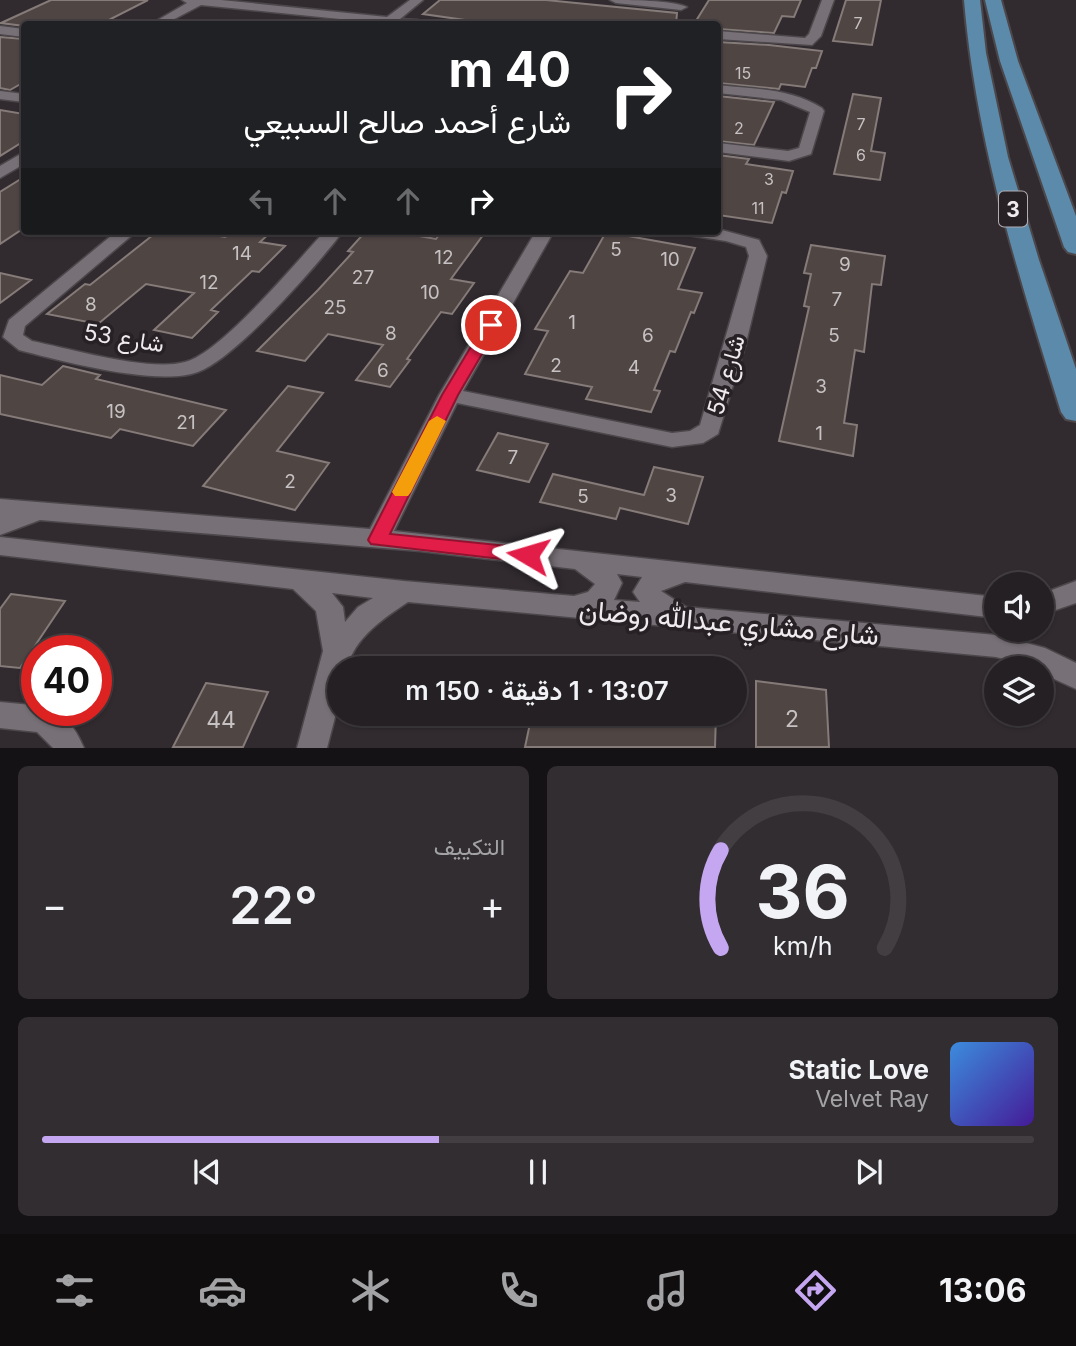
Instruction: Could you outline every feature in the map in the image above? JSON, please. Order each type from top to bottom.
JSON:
[{"type":"main road","points":[[963,0],[975,35]]},
{"type":"main road","name":"3","points":[[972,0],[984,94],[1006,184],[1076,412]]},
{"type":"main road","name":"3","points":[[993,0],[1009,61],[1076,247]]},
{"type":"main road","points":[[1009,61],[1015,48],[1016,20]]},
{"type":"street","points":[[271,9],[284,0]]},
{"type":"street","points":[[163,21],[193,1],[389,21],[417,0]]},
{"type":"street","points":[[616,0],[681,7]]},
{"type":"street","points":[[721,35],[808,41],[815,36],[828,0]]},
{"type":"street","points":[[0,30],[21,33]]},
{"type":"street","points":[[721,89],[788,97],[806,102],[817,111],[806,150],[789,156],[721,148]]},
{"type":"street","points":[[0,95],[21,98]]},
{"type":"street","points":[[0,173],[21,159]]},
{"type":"street","name":"شارع 53","points":[[123,235],[16,324],[13,337],[26,346],[164,371],[192,368],[218,354],[330,235]]},
{"type":"street","points":[[377,540],[450,395],[543,235]]},
{"type":"street","name":"شارع 54","points":[[450,395],[672,440],[695,438],[710,429],[758,256],[753,244],[721,235]]},
{"type":"street","name":"شارع مشاري عبدالله روضان","points":[[0,508],[377,540],[984,607]]},
{"type":"street","points":[[4,540],[20,515],[54,512]]},
{"type":"street","name":"شارع مشاري عبدالله روضان","points":[[4,540],[404,591],[996,646],[1035,656],[1076,677]]},
{"type":"street","points":[[572,607],[597,600],[606,592],[609,583],[601,572],[583,561]]},
{"type":"street","points":[[682,618],[646,592],[648,586],[663,577],[685,573]]},
{"type":"street","points":[[299,578],[329,607],[337,651],[312,747]]},
{"type":"street","points":[[337,651],[368,615],[404,591]]},
{"type":"street","points":[[1054,601],[1076,591]]},
{"type":"street","points":[[0,715],[45,720],[61,730],[69,747]]},
{"type":"building","points":[[51,0],[148,0],[107,21],[21,21],[21,26],[1,23]]},
{"type":"building","points":[[440,0],[546,0],[677,13],[676,21],[472,21],[423,14]]},
{"type":"building","points":[[709,0],[801,0],[794,17],[782,16],[774,33],[721,29],[721,21],[696,21]]},
{"type":"building","points":[[846,0],[881,0],[872,45],[833,41]]},
{"type":"building","points":[[0,37],[21,39],[21,84],[10,90],[0,88]]},
{"type":"building","points":[[721,42],[822,51],[805,87],[781,84],[779,89],[721,83]]},
{"type":"building","points":[[853,94],[881,98],[871,151],[885,153],[880,180],[834,174]]},
{"type":"building","points":[[721,96],[774,102],[754,145],[721,141]]},
{"type":"building","points":[[0,110],[21,114],[21,143],[0,156]]},
{"type":"building","points":[[721,155],[749,159],[746,164],[793,171],[786,193],[782,192],[772,223],[721,215]]},
{"type":"building","points":[[21,179],[21,230],[0,244],[0,192]]},
{"type":"building","points":[[153,235],[268,235],[260,242],[285,246],[259,272],[252,271],[211,310],[218,312],[192,338],[154,330],[194,293],[146,284],[98,324],[47,314],[85,284],[90,285]]},
{"type":"building","points":[[362,235],[413,235],[436,239],[439,235],[483,235],[451,279],[474,283],[452,314],[441,312],[390,387],[356,380],[383,345],[328,334],[305,361],[257,351],[353,252],[348,251]]},
{"type":"building","points":[[604,235],[623,235],[695,248],[678,289],[702,293],[675,352],[670,351],[654,390],[660,391],[651,412],[586,399],[592,387],[525,374],[548,331],[535,329],[570,271],[583,273]]},
{"type":"building","points":[[811,245],[885,256],[881,285],[872,284],[864,352],[855,350],[844,423],[857,425],[853,456],[779,441],[809,307],[804,306],[811,274],[804,273]]},
{"type":"building","points":[[0,273],[31,280],[0,303]]},
{"type":"building","points":[[63,366],[100,375],[96,379],[226,410],[193,446],[120,429],[111,438],[0,414],[0,375],[42,385]]},
{"type":"building","points":[[288,386],[323,393],[277,451],[329,463],[295,510],[203,486]]},
{"type":"building","points":[[498,433],[548,444],[529,482],[477,470]]},
{"type":"building","points":[[654,467],[703,477],[688,524],[620,508],[616,519],[540,502],[553,474],[644,495]]},
{"type":"building","points":[[11,594],[65,601],[42,635],[21,635],[20,668],[0,666],[0,609]]},
{"type":"building","points":[[756,681],[826,690],[829,747],[756,747]]},
{"type":"building","points":[[206,683],[268,692],[243,747],[173,747]]},
{"type":"building","points":[[529,726],[716,726],[715,747],[525,747]]},
{"type":"slow traffic","points":[[402,492],[437,421]]},
{"type":"route","points":[[491,325],[450,395],[377,540],[419,542],[528,555]]}]
